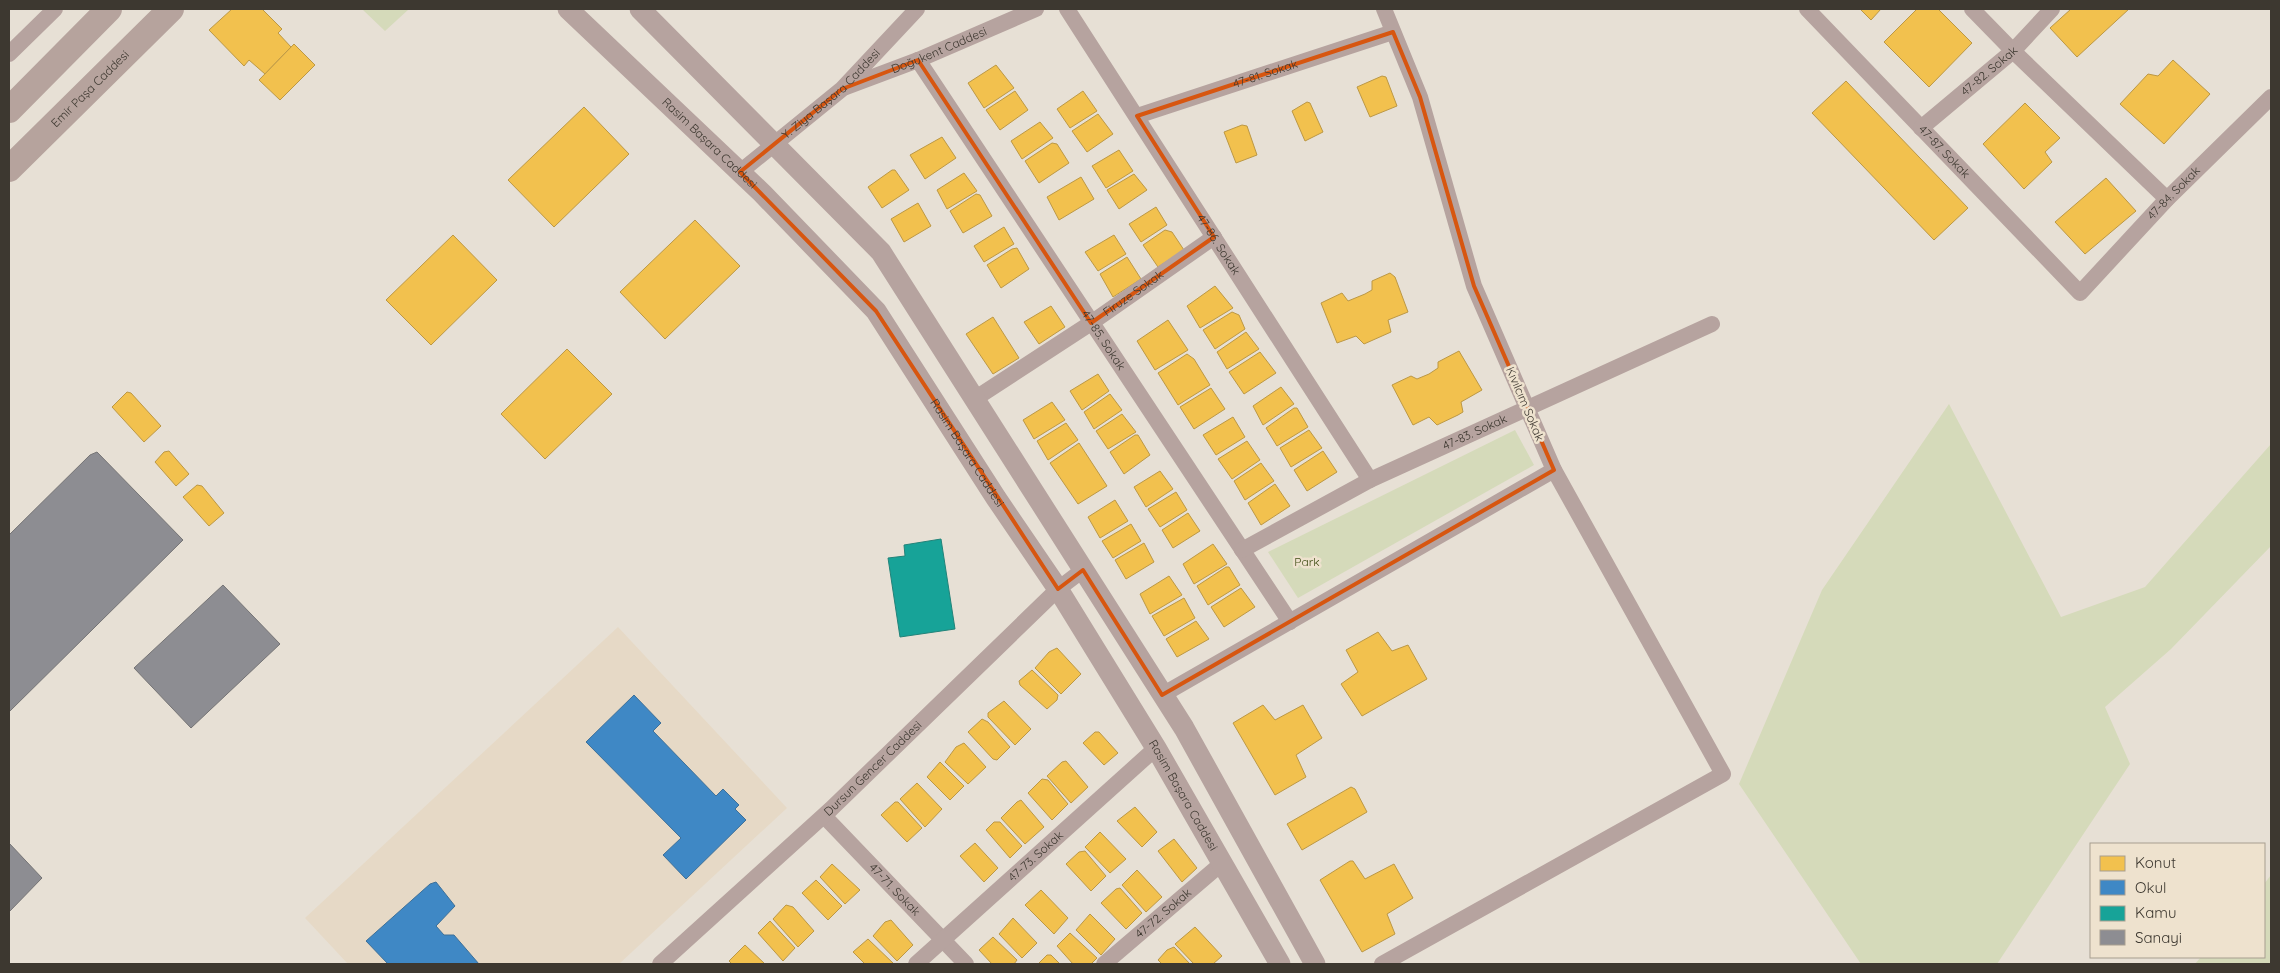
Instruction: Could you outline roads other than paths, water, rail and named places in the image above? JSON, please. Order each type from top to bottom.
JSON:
[{"type":"main road","points":[[9,110],[109,9]]},
{"type":"main road","name":"Emir Paşa Caddesi","points":[[9,169],[171,9]]},
{"type":"street","points":[[9,54],[55,9]]},
{"type":"street","name":"Rasim Başara Caddesi","points":[[568,9],[740,172],[876,311],[996,498],[1058,590],[1156,748],[1280,964]]},
{"type":"street","points":[[640,9],[881,252],[976,398],[1184,728],[1316,964]]},
{"type":"street","name":"Doğukent Caddesi","points":[[842,89],[918,60],[1036,9]]},
{"type":"street","name":"47-86. Sokak","points":[[1067,9],[1370,480]]},
{"type":"street","name":"Kıvılcım Sokak","points":[[1382,964],[1723,774],[1554,470],[1474,286],[1420,97],[1384,9]]},
{"type":"street","name":"47-87. Sokak","points":[[1807,9],[2080,293]]},
{"type":"street","points":[[1972,9],[2012,51],[2167,199]]},
{"type":"street","name":"47-82. Sokak","points":[[1921,128],[2012,51],[2052,9]]},
{"type":"street","name":"Y. Ziya Başara Caddesi","points":[[740,172],[842,89],[914,10]]},
{"type":"street","name":"47-81. Sokak","points":[[1137,116],[1393,32]]},
{"type":"street","name":"47-85. Sokak","points":[[918,60],[1290,622]]},
{"type":"street","name":"47-84. Sokak","points":[[2080,293],[2167,199],[2271,97]]},
{"type":"street","name":"Firuze Sokak","points":[[976,398],[1091,323],[1214,236]]},
{"type":"street","name":"47-83. Sokak","points":[[1242,550],[1370,480],[1712,324]]},
{"type":"street","points":[[1162,695],[1554,470]]},
{"type":"street","name":"Dursun Gencer Caddesi","points":[[660,964],[824,816],[1058,590],[1083,570]]},
{"type":"street","name":"47-73. Sokak","points":[[916,964],[1156,748]]},
{"type":"street","name":"47-71. Sokak","points":[[824,816],[966,964]]},
{"type":"street","name":"47-72. Sokak","points":[[1104,964],[1221,864]]},
{"type":"park label","name":"Park","points":[[1307,562]]}]
